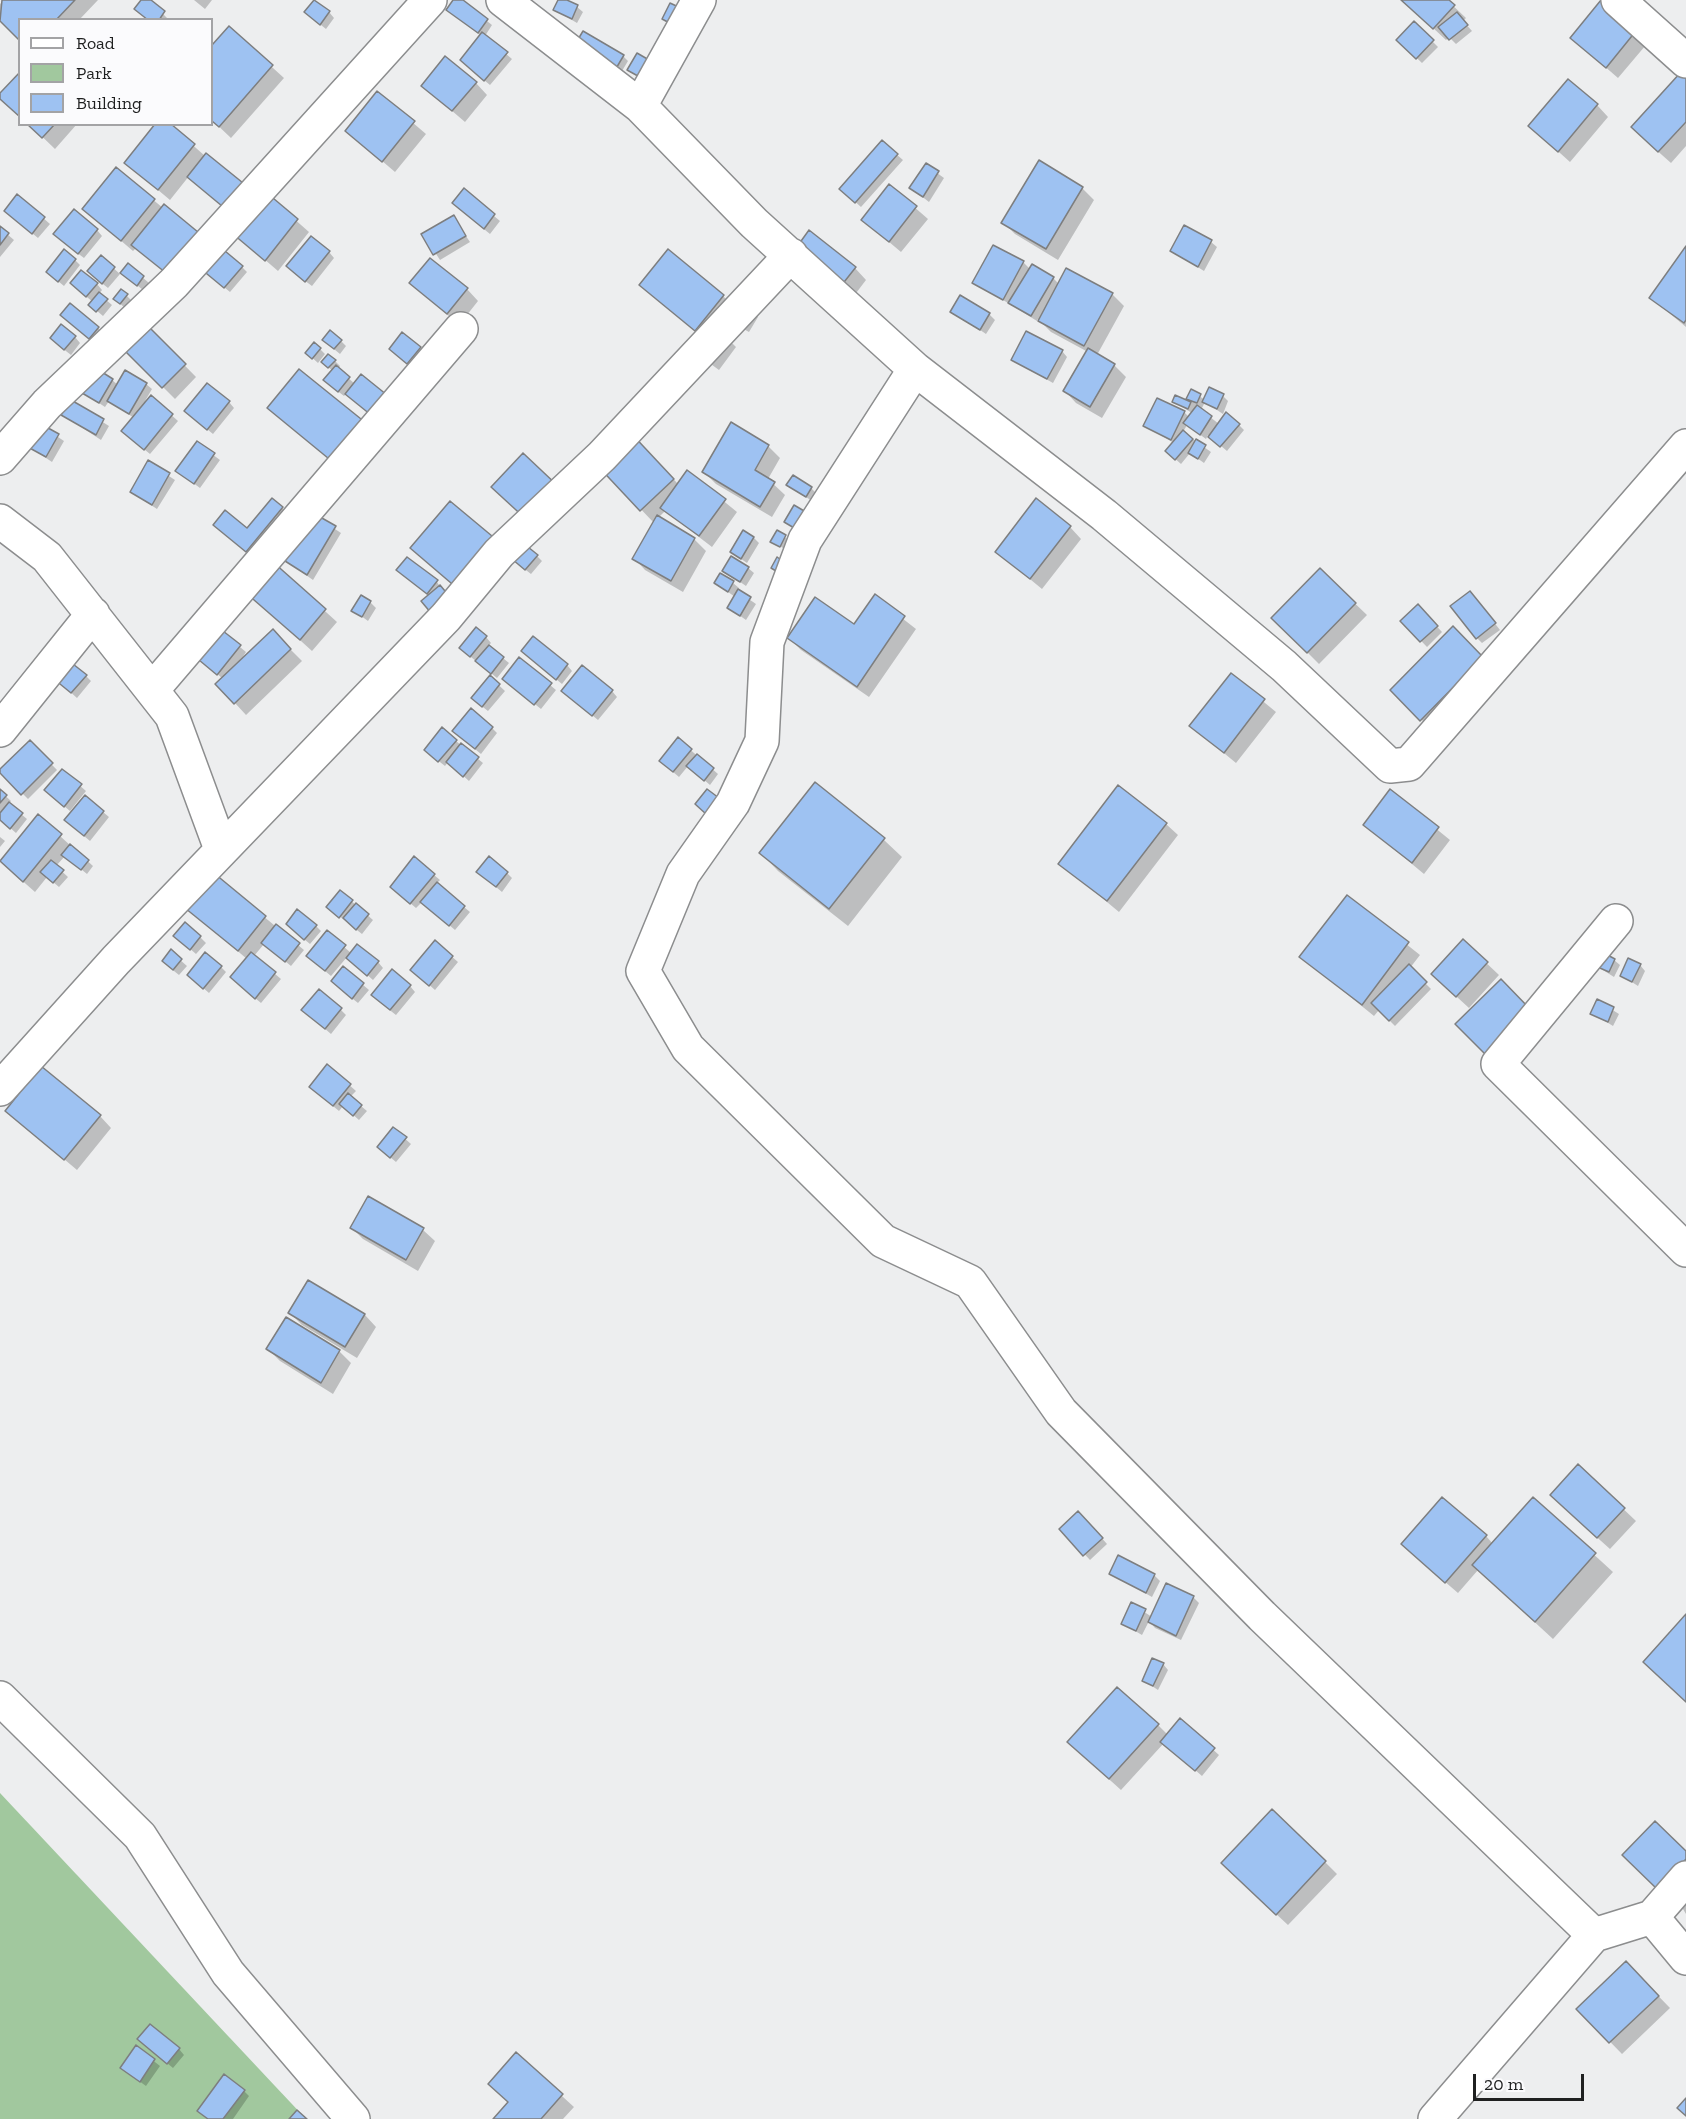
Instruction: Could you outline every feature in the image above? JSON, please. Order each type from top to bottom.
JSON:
[{"type":"street","points":[[0,458],[47,404],[174,283],[430,0]]},
{"type":"street","points":[[503,0],[640,106],[754,223],[915,369],[1104,515],[1284,666],[1390,766],[1409,764],[1686,446]]},
{"type":"street","points":[[640,106],[699,0]]},
{"type":"street","points":[[1618,0],[1686,61]]},
{"type":"street","points":[[0,1089],[116,960],[221,849],[446,618],[499,553],[602,456],[790,255]]},
{"type":"street","points":[[152,690],[461,329]]},
{"type":"street","points":[[915,369],[805,540],[767,642],[762,741],[733,803],[683,874],[643,971],[688,1048],[883,1241],[970,1282],[1061,1412],[1262,1616],[1594,1935]]},
{"type":"street","points":[[0,521],[47,557],[172,716],[221,849]]},
{"type":"street","points":[[0,730],[93,614]]},
{"type":"street","points":[[1616,921],[1498,1064],[1686,1250]]},
{"type":"street","points":[[0,1698],[140,1836],[228,1973],[353,2119]]},
{"type":"street","points":[[1436,2119],[1594,1935],[1652,1917],[1686,1878]]},
{"type":"street","points":[[1652,1917],[1686,1958]]},
{"type":"green space","points":[[0,1793],[306,2119],[0,2119]]},
{"type":"building","points":[[2,0],[75,0],[58,18],[18,18],[18,39],[0,21]]},
{"type":"building","points":[[141,0],[151,0],[165,11],[160,18],[145,18],[134,9]]},
{"type":"building","points":[[314,0],[330,11],[320,25],[304,12]]},
{"type":"building","points":[[453,0],[463,0],[488,19],[478,33],[446,10]]},
{"type":"building","points":[[558,0],[567,0],[578,5],[572,19],[553,10]]},
{"type":"building","points":[[1401,0],[1449,0],[1455,5],[1433,29]]},
{"type":"building","points":[[1601,0],[1609,0],[1640,26],[1606,68],[1570,38]]},
{"type":"building","points":[[670,3],[687,11],[679,28],[662,19]]},
{"type":"building","points":[[1457,12],[1468,25],[1449,40],[1438,27]]},
{"type":"building","points":[[1414,21],[1434,40],[1416,59],[1396,40]]},
{"type":"building","points":[[229,26],[273,65],[219,127],[213,122],[213,44]]},
{"type":"building","points":[[583,31],[624,55],[608,82],[567,58]]},
{"type":"building","points":[[482,32],[508,52],[484,81],[460,60]]},
{"type":"building","points":[[637,53],[656,64],[647,81],[627,70]]},
{"type":"building","points":[[445,56],[477,82],[452,111],[421,86]]},
{"type":"building","points":[[1681,72],[1686,77],[1686,122],[1658,152],[1631,127]]},
{"type":"building","points":[[18,74],[18,115],[0,99],[0,93]]},
{"type":"building","points":[[1568,79],[1598,104],[1558,152],[1528,126]]},
{"type":"building","points":[[377,91],[415,121],[382,162],[345,131]]},
{"type":"building","points":[[29,126],[53,126],[42,138]]},
{"type":"building","points":[[153,126],[173,126],[195,144],[158,190],[124,163]]},
{"type":"building","points":[[882,140],[898,154],[855,203],[839,189]]},
{"type":"building","points":[[206,153],[248,187],[228,211],[187,177]]},
{"type":"building","points":[[1039,160],[1083,187],[1046,249],[1001,223]]},
{"type":"building","points":[[926,163],[939,171],[923,197],[909,188]]},
{"type":"building","points":[[116,167],[155,199],[121,241],[82,209]]},
{"type":"building","points":[[889,184],[917,206],[889,242],[861,220]]},
{"type":"building","points":[[464,188],[495,214],[484,229],[452,203]]},
{"type":"building","points":[[267,193],[298,219],[265,261],[233,234]]},
{"type":"building","points":[[17,194],[45,217],[32,234],[4,211]]},
{"type":"building","points":[[164,204],[204,237],[171,277],[131,245]]},
{"type":"building","points":[[74,209],[98,229],[78,254],[53,234]]},
{"type":"building","points":[[454,215],[466,236],[433,255],[421,234]]},
{"type":"building","points":[[1184,225],[1212,240],[1198,267],[1170,251]]},
{"type":"building","points":[[0,226],[9,233],[0,245]]},
{"type":"building","points":[[809,230],[856,267],[837,291],[791,255]]},
{"type":"building","points":[[311,236],[330,251],[305,282],[286,266]]},
{"type":"building","points":[[993,245],[1024,261],[1003,300],[972,283]]},
{"type":"building","points":[[219,246],[243,266],[224,288],[201,269]]},
{"type":"building","points":[[1686,246],[1686,320],[1684,323],[1649,298]]},
{"type":"building","points":[[64,249],[76,259],[58,282],[46,272]]},
{"type":"building","points":[[668,249],[724,295],[695,331],[639,285]]},
{"type":"building","points":[[101,255],[115,267],[102,284],[87,271]]},
{"type":"building","points":[[430,258],[468,288],[447,314],[409,283]]},
{"type":"building","points":[[128,263],[144,276],[137,286],[120,273]]},
{"type":"building","points":[[1032,264],[1054,277],[1031,316],[1008,303]]},
{"type":"building","points":[[1066,268],[1113,293],[1084,346],[1038,321]]},
{"type":"building","points":[[81,270],[98,283],[86,297],[70,283]]},
{"type":"building","points":[[121,289],[128,294],[120,304],[113,299]]},
{"type":"building","points":[[99,292],[108,299],[96,312],[88,305]]},
{"type":"building","points":[[960,295],[990,313],[980,330],[950,312]]},
{"type":"building","points":[[70,303],[99,327],[89,339],[60,315]]},
{"type":"building","points":[[61,324],[76,336],[64,350],[50,338]]},
{"type":"building","points":[[148,326],[186,364],[162,388],[124,350]]},
{"type":"building","points":[[330,330],[342,340],[334,349],[322,340]]},
{"type":"building","points":[[1026,331],[1063,350],[1047,379],[1011,360]]},
{"type":"building","points":[[402,332],[421,347],[407,364],[389,349]]},
{"type":"building","points":[[314,342],[321,348],[312,359],[305,353]]},
{"type":"building","points":[[1088,348],[1115,364],[1090,407],[1063,391]]},
{"type":"building","points":[[328,354],[336,360],[328,368],[321,362]]},
{"type":"building","points":[[336,365],[350,377],[338,392],[323,380]]},
{"type":"building","points":[[97,369],[113,379],[99,403],[82,393]]},
{"type":"building","points":[[299,369],[366,423],[334,463],[267,408]]},
{"type":"building","points":[[125,370],[147,383],[129,414],[107,401]]},
{"type":"building","points":[[361,374],[387,395],[371,415],[345,394]]},
{"type":"building","points":[[207,383],[230,401],[207,430],[184,411]]},
{"type":"building","points":[[1209,387],[1224,394],[1217,409],[1202,402]]},
{"type":"building","points":[[1191,389],[1201,394],[1197,403],[1186,399]]},
{"type":"building","points":[[151,395],[173,414],[144,450],[121,431]]},
{"type":"building","points":[[1175,395],[1191,402],[1188,409],[1172,402]]},
{"type":"building","points":[[1157,398],[1185,411],[1171,440],[1143,426]]},
{"type":"building","points":[[71,400],[104,419],[96,435],[61,415]]},
{"type":"building","points":[[1197,405],[1212,416],[1200,435],[1183,423]]},
{"type":"building","points":[[1226,412],[1240,424],[1220,447],[1208,437]]},
{"type":"building","points":[[731,422],[769,445],[755,470],[775,482],[760,507],[702,472]]},
{"type":"building","points":[[39,423],[59,434],[46,457],[26,446]]},
{"type":"building","points":[[1183,430],[1193,439],[1175,460],[1165,451]]},
{"type":"building","points":[[629,431],[674,479],[640,511],[595,463]]},
{"type":"building","points":[[1196,439],[1206,445],[1198,459],[1188,453]]},
{"type":"building","points":[[197,441],[215,453],[194,484],[175,471]]},
{"type":"building","points":[[523,453],[559,487],[528,521],[491,487]]},
{"type":"building","points":[[148,460],[170,473],[152,505],[130,492]]},
{"type":"building","points":[[687,470],[726,499],[699,536],[660,508]]},
{"type":"building","points":[[793,475],[812,487],[806,497],[786,485]]},
{"type":"building","points":[[272,498],[283,507],[246,552],[213,525],[225,510],[247,528]]},
{"type":"building","points":[[1036,498],[1071,526],[1030,579],[995,552]]},
{"type":"building","points":[[450,501],[498,541],[458,589],[410,548]]},
{"type":"building","points":[[794,505],[811,515],[801,532],[784,522]]},
{"type":"building","points":[[313,513],[336,526],[307,575],[285,561]]},
{"type":"building","points":[[657,515],[695,538],[671,581],[632,559]]},
{"type":"building","points":[[743,530],[754,537],[741,559],[730,552]]},
{"type":"building","points":[[777,530],[786,535],[780,547],[770,542]]},
{"type":"building","points":[[518,539],[538,555],[525,570],[506,554]]},
{"type":"building","points":[[731,556],[749,567],[740,582],[722,571]]},
{"type":"building","points":[[407,557],[438,580],[427,594],[396,570]]},
{"type":"building","points":[[777,557],[787,564],[781,574],[771,568]]},
{"type":"building","points":[[273,562],[326,609],[300,640],[246,593]]},
{"type":"building","points":[[1320,568],[1356,603],[1307,653],[1271,618]]},
{"type":"building","points":[[720,573],[734,581],[728,592],[714,583]]},
{"type":"building","points":[[440,585],[450,597],[431,613],[421,601]]},
{"type":"building","points":[[738,589],[751,597],[740,616],[727,608]]},
{"type":"building","points":[[1470,591],[1496,623],[1476,639],[1450,606]]},
{"type":"building","points":[[875,594],[905,616],[857,687],[787,638],[815,597],[854,624]]},
{"type":"building","points":[[361,595],[371,601],[362,617],[351,611]]},
{"type":"building","points":[[1418,604],[1438,626],[1420,642],[1400,621]]},
{"type":"building","points":[[1453,626],[1483,657],[1420,721],[1390,690]]},
{"type":"building","points":[[476,627],[487,636],[470,657],[459,648]]},
{"type":"building","points":[[273,629],[291,649],[234,704],[215,684]]},
{"type":"building","points":[[223,631],[241,645],[217,675],[199,660]]},
{"type":"building","points":[[533,636],[568,664],[556,680],[521,651]]},
{"type":"building","points":[[489,645],[504,657],[491,674],[475,661]]},
{"type":"building","points":[[64,657],[87,675],[71,693],[49,675]]},
{"type":"building","points":[[519,657],[552,683],[534,705],[502,679]]},
{"type":"building","points":[[582,665],[613,690],[592,716],[561,691]]},
{"type":"building","points":[[1231,673],[1265,699],[1224,753],[1189,726]]},
{"type":"building","points":[[490,675],[500,684],[482,707],[471,698]]},
{"type":"building","points":[[471,708],[493,727],[475,749],[452,731]]},
{"type":"building","points":[[442,727],[457,740],[438,762],[424,750]]},
{"type":"building","points":[[678,737],[692,749],[673,772],[659,761]]},
{"type":"building","points":[[30,740],[53,763],[21,795],[0,773],[0,769]]},
{"type":"building","points":[[461,743],[479,757],[463,777],[446,762]]},
{"type":"building","points":[[697,754],[714,768],[704,781],[686,766]]},
{"type":"building","points":[[62,769],[82,784],[64,807],[44,790]]},
{"type":"building","points":[[815,782],[885,838],[829,909],[759,853]]},
{"type":"building","points":[[1118,785],[1167,823],[1107,901],[1058,864]]},
{"type":"building","points":[[0,789],[7,795],[0,803]]},
{"type":"building","points":[[707,789],[719,798],[706,814],[695,804]]},
{"type":"building","points":[[1390,789],[1439,827],[1412,863],[1363,825]]},
{"type":"building","points":[[85,795],[104,811],[84,836],[64,820]]},
{"type":"building","points":[[9,802],[23,813],[10,829],[0,820],[0,813]]},
{"type":"building","points":[[38,814],[62,834],[23,882],[0,861]]},
{"type":"building","points":[[70,844],[89,860],[81,870],[61,855]]},
{"type":"building","points":[[414,856],[435,874],[410,904],[390,887]]},
{"type":"building","points":[[489,856],[508,872],[496,887],[476,872]]},
{"type":"building","points":[[51,860],[64,870],[53,883],[40,872]]},
{"type":"building","points":[[209,869],[266,916],[238,951],[180,904]]},
{"type":"building","points":[[437,882],[465,906],[449,926],[420,902]]},
{"type":"building","points":[[340,890],[353,900],[339,918],[326,907]]},
{"type":"building","points":[[1347,895],[1409,942],[1362,1005],[1299,957]]},
{"type":"building","points":[[356,903],[369,914],[356,930],[343,918]]},
{"type":"building","points":[[297,909],[317,925],[304,940],[286,924]]},
{"type":"building","points":[[185,922],[201,936],[190,950],[173,936]]},
{"type":"building","points":[[276,924],[300,943],[285,962],[261,943]]},
{"type":"building","points":[[327,930],[346,945],[325,971],[306,956]]},
{"type":"building","points":[[1463,939],[1488,962],[1456,997],[1431,974]]},
{"type":"building","points":[[435,940],[453,956],[429,986],[410,970]]},
{"type":"building","points":[[357,944],[379,961],[367,976],[346,958]]},
{"type":"building","points":[[171,949],[182,959],[173,970],[162,961]]},
{"type":"building","points":[[1600,951],[1615,959],[1609,972],[1593,965]]},
{"type":"building","points":[[205,952],[222,966],[203,989],[187,975]]},
{"type":"building","points":[[251,952],[276,972],[255,999],[230,977]]},
{"type":"building","points":[[1628,958],[1641,964],[1632,982],[1620,976]]},
{"type":"building","points":[[1409,964],[1427,982],[1389,1021],[1371,1003]]},
{"type":"building","points":[[343,966],[364,983],[352,999],[331,981]]},
{"type":"building","points":[[392,969],[411,985],[390,1010],[371,995]]},
{"type":"building","points":[[1501,979],[1531,1010],[1486,1055],[1455,1024]]},
{"type":"building","points":[[319,989],[342,1008],[325,1029],[301,1010]]},
{"type":"building","points":[[1597,999],[1614,1007],[1608,1022],[1590,1014]]},
{"type":"building","points":[[327,1064],[351,1084],[333,1106],[309,1087]]},
{"type":"building","points":[[41,1066],[101,1115],[64,1160],[5,1111]]},
{"type":"building","points":[[348,1093],[362,1105],[353,1116],[339,1104]]},
{"type":"building","points":[[393,1127],[407,1137],[390,1158],[377,1147]]},
{"type":"building","points":[[368,1196],[424,1228],[406,1260],[350,1228]]},
{"type":"building","points":[[308,1280],[365,1314],[345,1347],[288,1313]]},
{"type":"building","points":[[286,1317],[340,1350],[321,1383],[266,1349]]},
{"type":"building","points":[[1578,1464],[1625,1508],[1597,1538],[1550,1495]]},
{"type":"building","points":[[1442,1497],[1487,1535],[1445,1583],[1401,1544]]},
{"type":"building","points":[[1533,1497],[1596,1553],[1535,1622],[1472,1565]]},
{"type":"building","points":[[1078,1511],[1103,1538],[1083,1556],[1059,1529]]},
{"type":"building","points":[[1118,1555],[1155,1574],[1146,1593],[1109,1574]]},
{"type":"building","points":[[1166,1583],[1194,1596],[1176,1636],[1148,1622]]},
{"type":"building","points":[[1131,1602],[1146,1609],[1136,1631],[1121,1624]]},
{"type":"building","points":[[1686,1614],[1686,1702],[1643,1662]]},
{"type":"building","points":[[1152,1658],[1164,1663],[1153,1686],[1142,1681]]},
{"type":"building","points":[[1117,1687],[1159,1724],[1109,1779],[1067,1742]]},
{"type":"building","points":[[1180,1718],[1215,1748],[1195,1771],[1160,1742]]},
{"type":"building","points":[[1272,1809],[1326,1861],[1276,1915],[1221,1863]]},
{"type":"building","points":[[1655,1821],[1686,1851],[1686,1859],[1657,1889],[1622,1855]]},
{"type":"building","points":[[1626,1961],[1659,1996],[1609,2043],[1576,2009]]},
{"type":"building","points":[[150,2024],[180,2048],[167,2064],[137,2039]]},
{"type":"building","points":[[136,2045],[155,2059],[140,2082],[120,2068]]},
{"type":"building","points":[[516,2052],[563,2094],[541,2119],[493,2119],[508,2102],[488,2084]]},
{"type":"building","points":[[224,2074],[245,2090],[223,2119],[208,2119],[197,2111]]},
{"type":"building","points":[[1686,2098],[1686,2116],[1677,2108]]},
{"type":"building","points":[[297,2110],[307,2119],[289,2119]]}]
